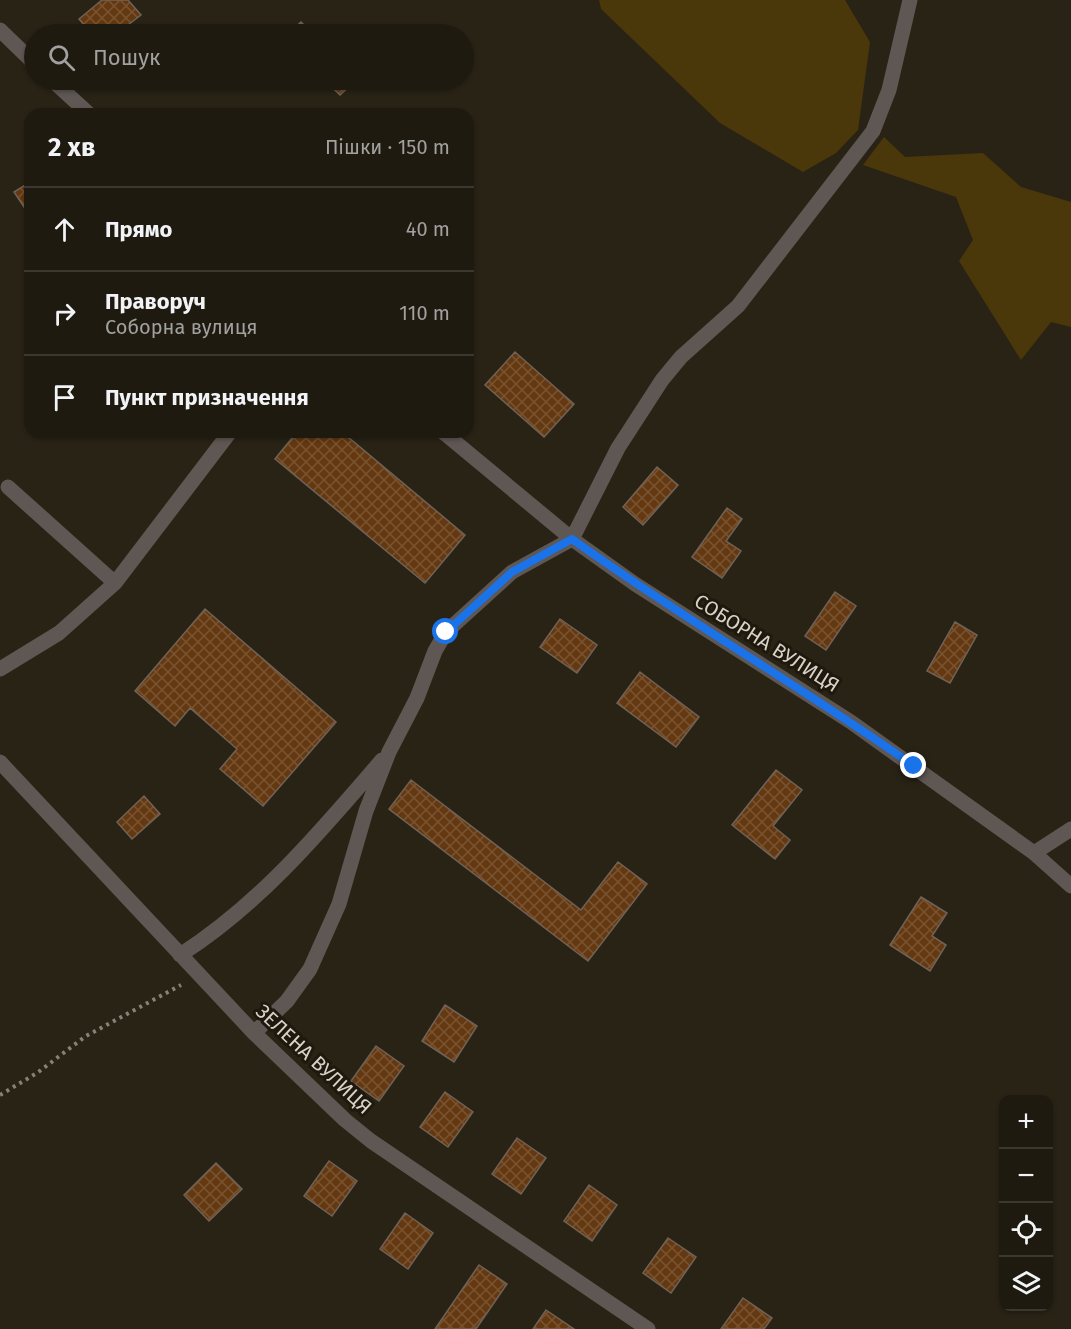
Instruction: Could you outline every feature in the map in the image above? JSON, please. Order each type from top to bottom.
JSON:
[{"type":"street","points":[[254,1033],[287,1001],[310,969],[339,904],[366,811],[389,752],[417,698],[435,651],[446,632],[512,572],[572,539],[618,448],[662,380],[681,357],[738,306],[873,131],[889,90],[909,0]]},
{"type":"street","points":[[0,30],[24,53]]},
{"type":"street","points":[[63,90],[82,108]]},
{"type":"street","points":[[0,669],[59,633],[115,583],[225,438]]},
{"type":"street","name":"СОБОРНА ВУЛИЦЯ","points":[[450,438],[572,539],[634,584],[852,722],[1034,853],[1071,886]]},
{"type":"street","points":[[8,487],[115,583]]},
{"type":"street","points":[[180,955],[218,931],[259,895],[336,814],[389,752]]},
{"type":"street","name":"ЗЕЛЕНА ВУЛИЦЯ","points":[[0,762],[254,1033],[345,1120],[371,1141],[648,1329]]},
{"type":"street","points":[[1034,853],[1071,829]]},
{"type":"path","points":[[0,1095],[37,1073],[86,1036],[199,975]]},
{"type":"shaded area","points":[[599,0],[845,0],[870,42],[858,130],[836,153],[803,172],[720,123],[601,9]]},
{"type":"shaded area","points":[[884,137],[905,157],[983,153],[1021,187],[1071,202],[1071,327],[1051,322],[1021,360],[959,261],[973,240],[956,197],[863,165]]},
{"type":"building","points":[[102,0],[128,0],[141,15],[129,24],[83,24],[79,19]]},
{"type":"building","points":[[335,90],[345,90],[340,95]]},
{"type":"building","points":[[24,186],[24,207],[14,192]]},
{"type":"building","points":[[515,352],[574,404],[544,437],[485,385]]},
{"type":"building","points":[[292,438],[349,438],[465,535],[425,583],[275,459]]},
{"type":"building","points":[[657,467],[678,485],[643,525],[623,507]]},
{"type":"building","points":[[727,508],[742,519],[726,541],[741,551],[722,578],[692,557]]},
{"type":"building","points":[[835,592],[856,606],[826,650],[805,636]]},
{"type":"building","points":[[205,609],[336,722],[263,806],[220,769],[237,749],[190,708],[175,726],[135,691]]},
{"type":"building","points":[[560,619],[597,645],[577,673],[540,647]]},
{"type":"building","points":[[955,622],[977,635],[950,683],[927,671]]},
{"type":"building","points":[[640,672],[699,717],[676,747],[617,703]]},
{"type":"building","points":[[776,770],[802,790],[773,826],[790,840],[775,859],[732,825]]},
{"type":"building","points":[[411,780],[581,910],[618,862],[647,884],[588,961],[389,809]]},
{"type":"building","points":[[144,796],[160,814],[132,839],[117,822]]},
{"type":"building","points":[[921,897],[947,913],[932,936],[946,945],[930,971],[890,945]]},
{"type":"building","points":[[445,1005],[477,1026],[454,1062],[422,1041]]},
{"type":"building","points":[[376,1046],[404,1066],[379,1101],[351,1081]]},
{"type":"building","points":[[445,1092],[473,1112],[448,1147],[420,1127]]},
{"type":"building","points":[[517,1138],[546,1158],[521,1194],[492,1174]]},
{"type":"building","points":[[329,1161],[357,1181],[332,1216],[304,1196]]},
{"type":"building","points":[[216,1163],[242,1189],[209,1221],[184,1195]]},
{"type":"building","points":[[589,1185],[617,1205],[592,1241],[564,1221]]},
{"type":"building","points":[[405,1213],[433,1233],[408,1269],[380,1249]]},
{"type":"building","points":[[668,1238],[696,1257],[671,1293],[643,1273]]},
{"type":"building","points":[[479,1265],[507,1284],[476,1329],[435,1329]]},
{"type":"building","points":[[743,1298],[772,1318],[764,1329],[721,1329]]},
{"type":"building","points":[[546,1310],[574,1329],[533,1329]]},
{"type":"route","points":[[446,632],[512,572],[572,539],[634,584],[784,677],[914,766]]}]
